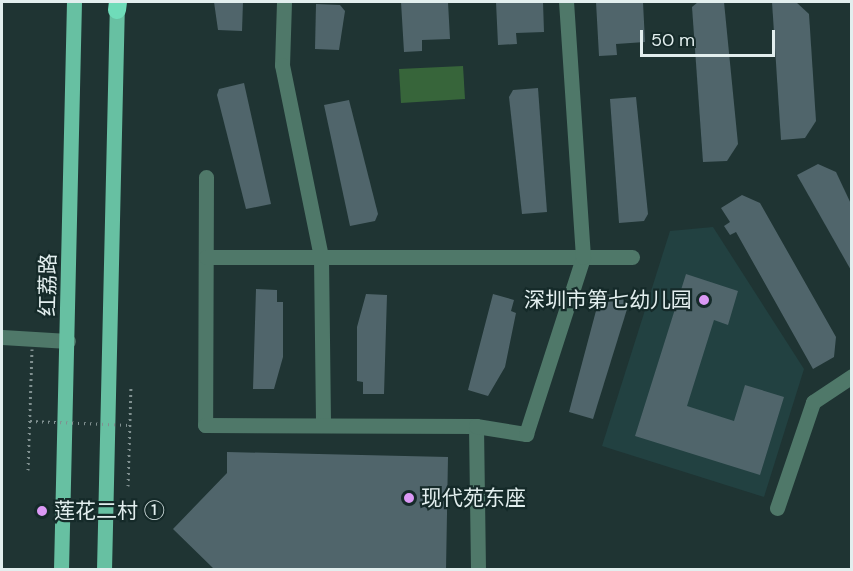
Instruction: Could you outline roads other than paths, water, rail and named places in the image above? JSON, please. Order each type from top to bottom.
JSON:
[{"type":"main road","name":"红荔路","points":[[61,570],[75,2]]},
{"type":"main road","points":[[104,570],[117,4]]},
{"type":"street","points":[[284,2],[282,65],[321,257],[323,425]]},
{"type":"street","points":[[206,177],[205,425],[476,426],[526,434],[583,257],[566,2]]},
{"type":"street","points":[[206,257],[632,257]]},
{"type":"street","points":[[2,337],[68,340]]},
{"type":"street","points":[[777,508],[813,402],[852,376]]},
{"type":"street","points":[[476,426],[478,570]]},
{"type":"place","name":"深圳市第七幼儿园","points":[[704,300]]},
{"type":"place","name":"现代苑东座","points":[[409,498]]},
{"type":"place","name":"莲花二村 ①","points":[[42,511]]}]
